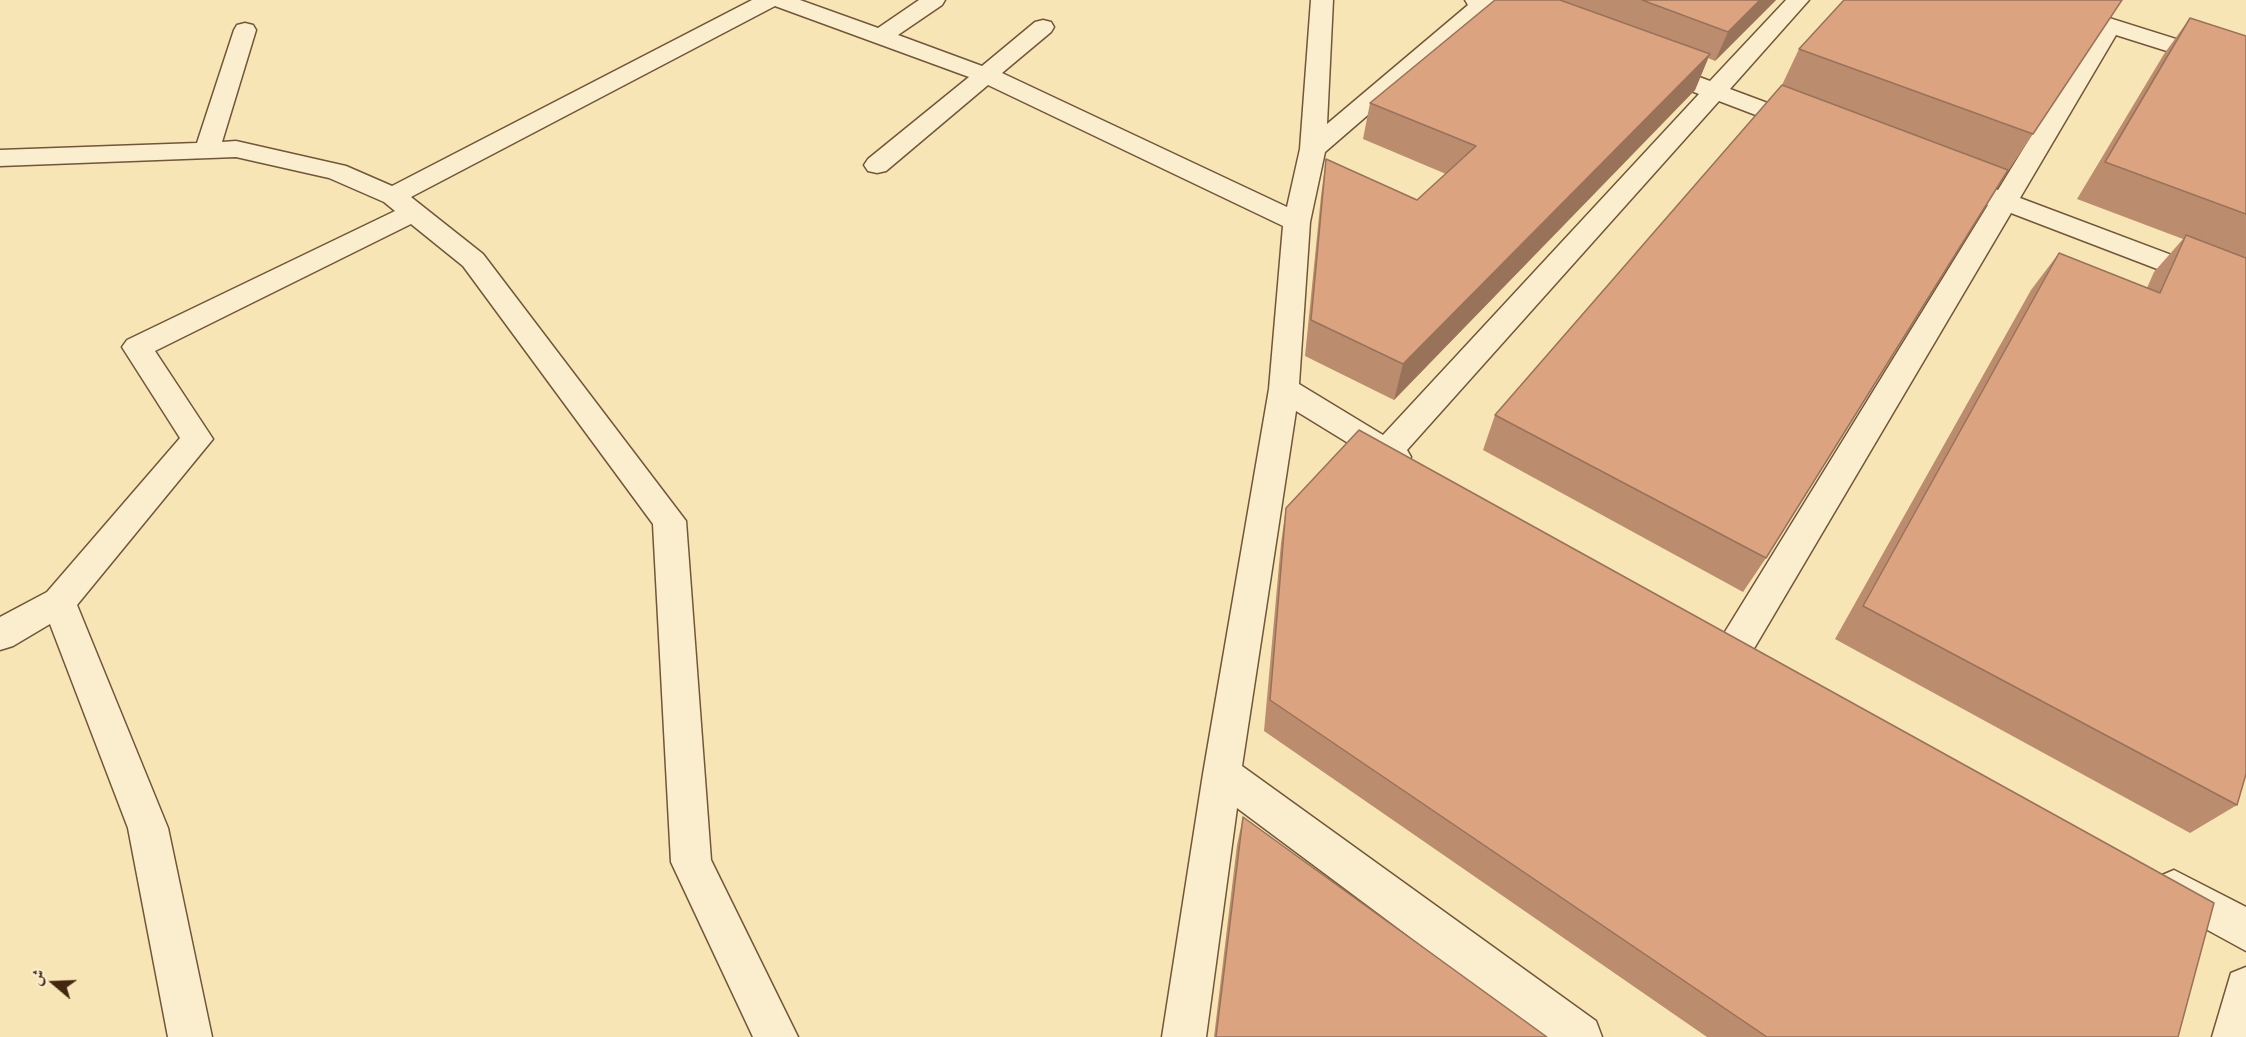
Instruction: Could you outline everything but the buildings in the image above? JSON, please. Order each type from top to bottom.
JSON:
[{"type":"street","points":[[0,635],[59,602],[197,439],[137,347],[403,204],[769,0]]},
{"type":"street","points":[[779,0],[986,75],[1297,222]]},
{"type":"street","points":[[880,37],[934,0]]},
{"type":"street","points":[[1184,1037],[1222,774],[1284,389],[1297,222],[1313,149],[1322,0]]},
{"type":"street","points":[[1386,452],[1798,0]]},
{"type":"street","points":[[2029,0],[2246,69]]},
{"type":"street","points":[[1313,149],[1482,1],[1549,28]]},
{"type":"street","points":[[1736,646],[2110,26]]},
{"type":"street","points":[[877,165],[1044,27]]},
{"type":"street","points":[[207,150],[245,30]]},
{"type":"street","points":[[1637,62],[1826,133]]},
{"type":"street","points":[[0,158],[236,149],[337,172],[403,204],[472,260],[669,521],[691,862],[777,1037]]},
{"type":"street","points":[[1926,171],[2246,293]]},
{"type":"street","points":[[1284,389],[1427,475]]},
{"type":"street","points":[[59,602],[148,828],[190,1037]]},
{"type":"street","points":[[1705,629],[1767,664]]},
{"type":"street","points":[[1222,774],[1580,1037]]},
{"type":"street","points":[[2142,872],[2246,930]]},
{"type":"street","points":[[2234,1037],[2246,988]]}]
